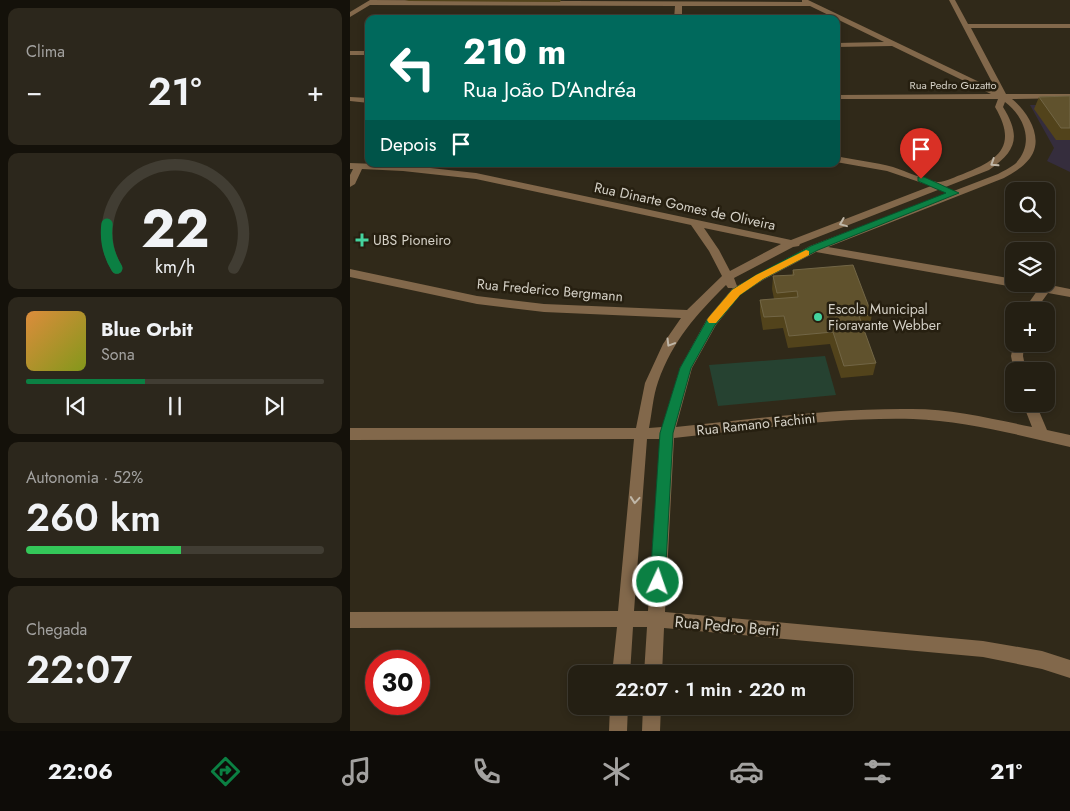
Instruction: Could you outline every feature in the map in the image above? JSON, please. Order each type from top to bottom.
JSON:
[{"type":"street","points":[[622,665],[641,434],[651,383],[669,344],[690,314],[728,277],[747,266],[792,243],[986,168],[1001,159],[1010,147],[1011,134],[1001,101],[952,0]]},
{"type":"street","points":[[350,15],[373,1],[807,2],[834,15]]},
{"type":"street","points":[[678,15],[679,2]]},
{"type":"street","points":[[653,665],[666,433],[686,368],[711,322],[736,292],[759,277],[815,248],[1001,176],[1017,167],[1029,152],[1031,135],[1018,108],[840,18]]},
{"type":"street","points":[[966,26],[1070,26]]},
{"type":"street","points":[[840,45],[894,44]]},
{"type":"street","points":[[350,53],[365,53]]},
{"type":"street","name":"Rua Pedro Guzatto","points":[[840,97],[1001,101],[1070,96]]},
{"type":"street","points":[[350,99],[365,100]]},
{"type":"street","points":[[1010,147],[1029,152]]},
{"type":"street","points":[[840,160],[888,169],[938,185],[954,193]]},
{"type":"street","points":[[350,184],[355,166]]},
{"type":"street","name":"Rua Dinarte Gomes de Oliveira","points":[[379,167],[476,176],[815,248],[1005,281]]},
{"type":"street","points":[[695,223],[714,250],[736,292]]},
{"type":"street","name":"Rua Frederico Bergmann","points":[[350,273],[477,300],[544,308],[690,314]]},
{"type":"street","points":[[1055,290],[1070,293]]},
{"type":"street","points":[[1033,412],[1041,433]]},
{"type":"street","name":"Rua Ramano Fachini","points":[[350,434],[641,434],[828,417],[913,414],[978,421],[1041,433],[1070,441]]},
{"type":"street","name":"Rua Pedro Berti","points":[[350,620],[655,619],[983,649],[1042,660],[1070,669]]},
{"type":"street","points":[[618,731],[619,715]]},
{"type":"street","points":[[651,731],[652,715]]},
{"type":"shaded area","points":[[1030,105],[1070,105],[1070,172],[1047,161],[1054,148]]},
{"type":"green space","points":[[825,356],[836,395],[718,406],[709,365]]},
{"type":"building","points":[[1070,96],[1070,128],[1061,128],[1039,97]]},
{"type":"building","points":[[853,265],[872,315],[859,316],[876,363],[844,366],[833,332],[789,336],[784,316],[764,317],[760,300],[798,297],[797,291],[777,293],[773,276],[794,275],[793,270]]},
{"type":"slow traffic","points":[[712,320],[736,292],[759,277],[806,253]]},
{"type":"place","name":"UBS Pioneiro","points":[[362,240]]},
{"type":"place","name":"Escola Municipal Fioravante Webber","points":[[818,317]]},
{"type":"route","points":[[658,582],[666,433],[686,368],[711,322],[736,292],[759,277],[815,248],[954,193],[921,179]]}]
